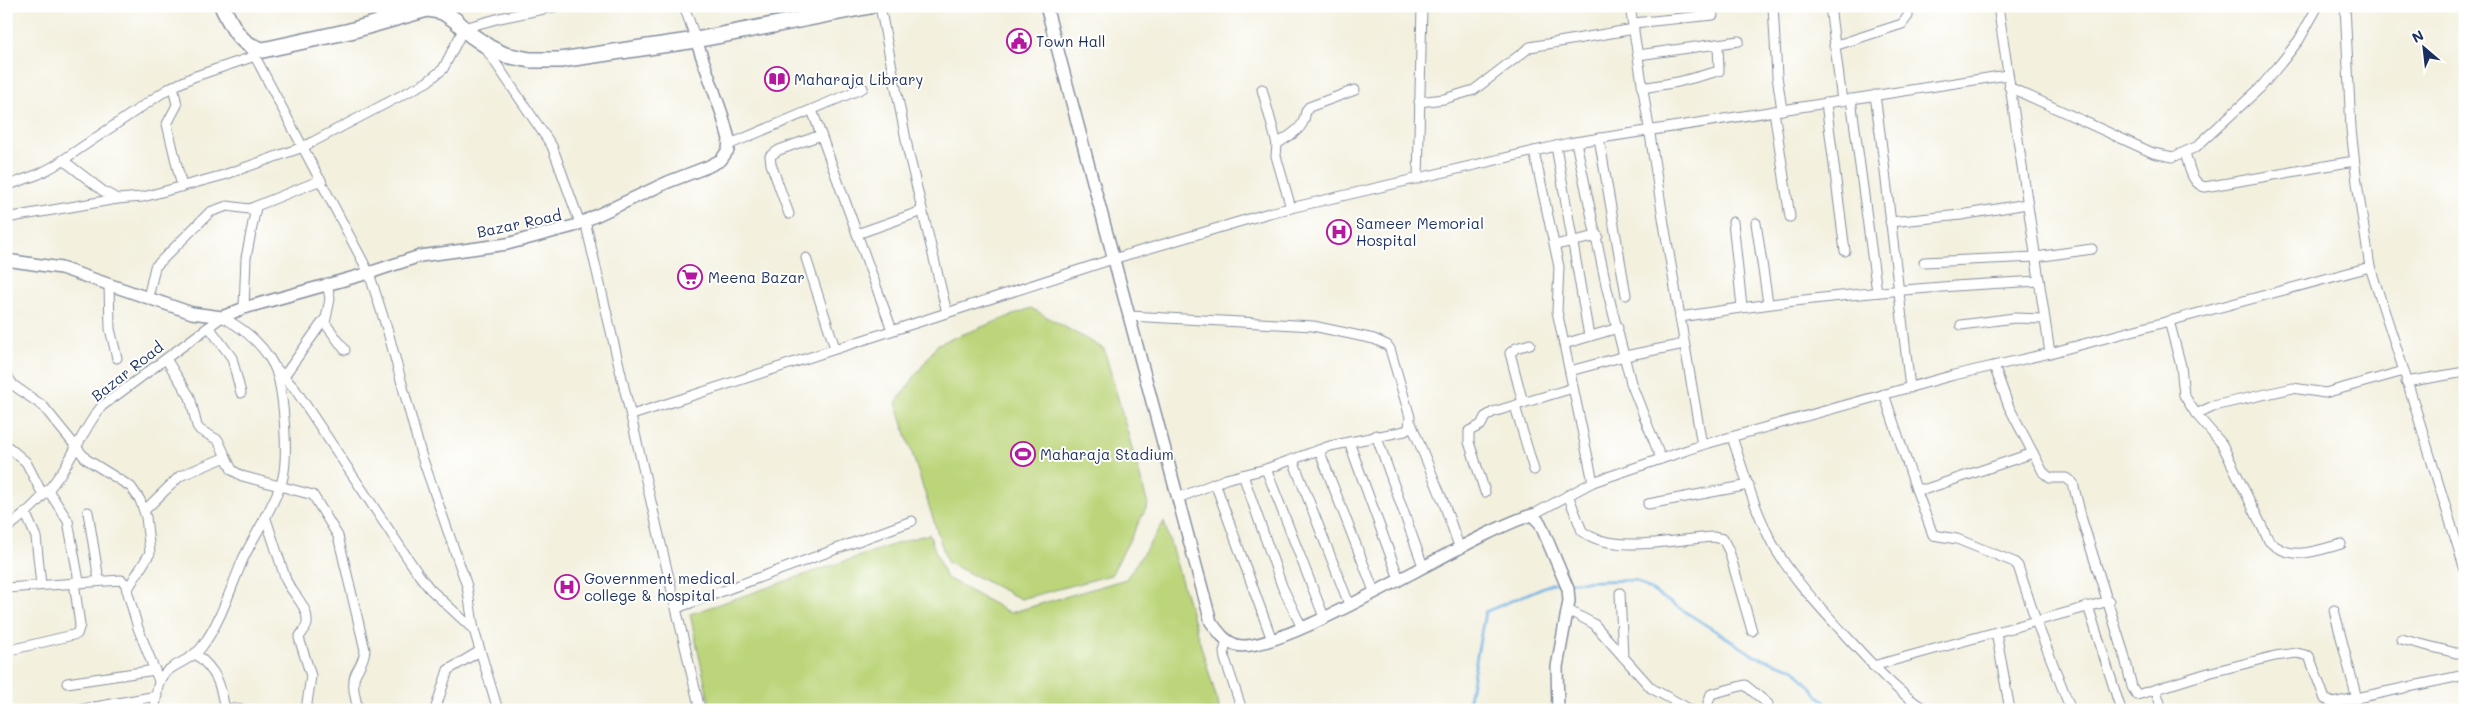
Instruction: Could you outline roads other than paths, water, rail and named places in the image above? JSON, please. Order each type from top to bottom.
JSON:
[{"type":"highway","points":[[222,6],[240,38],[252,52],[350,31],[387,19],[434,8],[443,12],[480,42],[505,55],[530,60],[560,60],[696,40],[870,6]]},
{"type":"street","points":[[372,6],[387,19]]},
{"type":"street","points":[[6,218],[117,199],[143,197],[224,175],[303,147],[437,76],[443,69],[464,28],[500,18],[558,6]]},
{"type":"street","points":[[684,6],[722,114],[728,145],[864,88]]},
{"type":"street","points":[[880,6],[909,155],[947,313]]},
{"type":"street","points":[[1046,6],[1211,622],[1227,640],[1237,645],[1272,640],[1302,628],[1423,566],[1532,515],[1593,482],[1702,445],[1884,394],[2050,354],[2370,267]]},
{"type":"street","points":[[1418,179],[1422,6]]},
{"type":"street","points":[[1630,6],[1702,445]]},
{"type":"street","points":[[1773,6],[1778,111],[1790,217]]},
{"type":"street","points":[[1830,6],[1842,100]]},
{"type":"street","points":[[1834,46],[1902,24],[1908,16],[1908,6]]},
{"type":"street","points":[[1998,6],[2050,354]]},
{"type":"street","points":[[2009,87],[2153,153],[2173,157],[2196,147],[2260,88],[2299,40],[2318,6]]},
{"type":"street","points":[[2345,6],[2354,161],[2370,267],[2465,570]]},
{"type":"street","points":[[1419,102],[1444,99],[1474,90],[1530,47],[1633,26],[1713,15]]},
{"type":"street","points":[[1638,55],[1739,41]]},
{"type":"street","points":[[480,42],[552,146],[582,222],[632,415],[700,710]]},
{"type":"street","points":[[1642,88],[1678,82],[1719,71],[1718,44]]},
{"type":"street","points":[[6,186],[39,174],[63,160],[150,99],[173,86],[252,52],[369,273],[388,332],[421,454],[467,586],[474,630],[498,710]]},
{"type":"street","points":[[632,415],[1113,258],[1221,226],[1291,208],[1576,142],[2008,74]]},
{"type":"street","points":[[173,86],[177,105],[167,124],[182,186]]},
{"type":"street","points":[[1262,89],[1277,144],[1276,156],[1291,208]]},
{"type":"street","points":[[1277,144],[1300,127],[1305,111],[1309,107],[1355,90]]},
{"type":"street","points":[[1875,95],[1910,388]]},
{"type":"street","points":[[1852,99],[1877,292]]},
{"type":"street","points":[[1826,103],[1845,251]]},
{"type":"street","points":[[812,110],[892,330]]},
{"type":"street","points":[[790,214],[771,164],[770,156],[779,150],[821,134]]},
{"type":"street","points":[[1599,138],[1626,295]]},
{"type":"street","points":[[1576,142],[1598,236],[1607,289],[1632,383],[1661,459]]},
{"type":"street","name":"Bazar Road","points":[[6,529],[46,493],[62,473],[94,415],[102,406],[222,317],[244,308],[369,273],[420,256],[507,244],[554,232],[582,222],[707,167],[720,160],[728,150],[728,145]]},
{"type":"street","points":[[1556,146],[1574,240],[1589,336]]},
{"type":"street","points":[[1534,151],[1559,267],[1556,305],[1593,482]]},
{"type":"street","points":[[2185,153],[2195,181],[2199,186],[2205,187],[2354,161]]},
{"type":"street","points":[[63,160],[103,192],[117,199]]},
{"type":"street","points":[[148,298],[155,267],[204,217],[214,210],[227,206],[240,209],[256,207],[321,180]]},
{"type":"street","points":[[1890,222],[1961,216],[2027,204]]},
{"type":"street","points":[[244,308],[246,258],[256,207]]},
{"type":"street","points":[[857,234],[922,210]]},
{"type":"street","points":[[1734,222],[1742,307]]},
{"type":"street","points":[[1756,222],[1768,303]]},
{"type":"street","points":[[1555,245],[1598,236]]},
{"type":"street","points":[[1924,262],[2036,257],[2092,249]]},
{"type":"street","points":[[806,258],[836,348]]},
{"type":"street","name":"Bazar Road","points":[[7,262],[61,268],[192,313],[222,317]]},
{"type":"street","points":[[1680,317],[1768,303],[1877,292],[2039,282]]},
{"type":"street","points":[[109,284],[110,329],[117,358]]},
{"type":"street","points":[[284,376],[324,320],[330,299],[327,284]]},
{"type":"street","points":[[1129,316],[1313,326],[1381,342],[1390,349],[1411,423],[1440,492],[1460,549]]},
{"type":"street","points":[[222,317],[240,326],[248,333],[274,366],[296,389],[419,575],[430,589],[474,630]]},
{"type":"street","points":[[1961,325],[2014,318],[2044,319]]},
{"type":"street","points":[[324,320],[328,330],[345,350]]},
{"type":"street","points":[[2169,321],[2181,366],[2184,395],[2196,414],[2222,444],[2263,532],[2275,547],[2296,554],[2341,544]]},
{"type":"street","points":[[209,327],[232,358],[241,393]]},
{"type":"street","points":[[1564,344],[1618,328]]},
{"type":"street","points":[[1530,344],[1516,348],[1510,353],[1519,405],[1534,470]]},
{"type":"street","points":[[1570,371],[1625,356],[1684,344]]},
{"type":"street","points":[[166,359],[190,397],[197,426],[200,430],[218,440],[237,474],[313,495],[338,536],[365,650],[364,658],[354,677],[354,688],[359,710]]},
{"type":"street","points":[[155,710],[159,681],[166,672],[187,660],[200,648],[219,614],[280,485],[286,447],[279,384],[274,366]]},
{"type":"street","points":[[1994,366],[2009,408],[2046,476],[2066,478],[2073,483],[2085,530],[2109,601],[2134,692],[2141,694],[2208,673],[2276,656],[2297,653],[2309,656],[2330,706],[2465,675]]},
{"type":"street","points":[[2196,414],[2213,406],[2293,388],[2325,393],[2404,371]]},
{"type":"street","points":[[2406,382],[2465,372]]},
{"type":"street","points":[[6,374],[13,385],[43,406],[91,463],[131,488],[145,510],[150,552],[127,590]]},
{"type":"street","points":[[1484,492],[1468,435],[1470,431],[1481,425],[1488,414],[1573,388]]},
{"type":"street","points":[[1884,394],[1933,535],[1956,539],[2014,562],[2018,566],[2036,620],[2072,710]]},
{"type":"street","points":[[1178,498],[1215,483],[1266,469],[1319,450],[1405,431],[1411,423]]},
{"type":"street","points":[[1376,436],[1423,566]]},
{"type":"street","points":[[1732,437],[1748,485],[1772,542],[1780,556],[1824,612],[1873,666],[1898,691],[1926,710]]},
{"type":"street","points":[[1349,442],[1399,579]]},
{"type":"street","points":[[6,445],[26,462],[46,493],[68,521],[77,582],[80,625],[76,634],[6,651]]},
{"type":"street","points":[[1319,450],[1374,591]]},
{"type":"street","points":[[1916,489],[1926,489],[2033,453]]},
{"type":"street","points":[[145,510],[180,476],[226,457]]},
{"type":"street","points":[[1293,460],[1349,604]]},
{"type":"street","points":[[1266,469],[1324,617]]},
{"type":"street","points":[[1242,475],[1282,586],[1302,628]]},
{"type":"street","points":[[1215,483],[1272,640]]},
{"type":"street","points":[[1648,504],[1748,485]]},
{"type":"street","points":[[1568,495],[1582,532],[1599,540],[1642,544],[1698,538],[1723,539],[1729,551],[1752,631]]},
{"type":"street","points":[[24,512],[36,537],[41,585]]},
{"type":"street","points":[[88,512],[100,580]]},
{"type":"street","points":[[1532,515],[1540,523],[1568,589],[1568,610],[1557,667],[1558,710]]},
{"type":"street","points":[[265,516],[289,589],[299,599],[307,621],[307,625],[299,638],[311,676],[306,710]]},
{"type":"street","points":[[677,608],[912,521]]},
{"type":"street","points":[[6,588],[121,580],[125,583],[138,628],[159,681]]},
{"type":"street","points":[[1620,593],[1623,658]]},
{"type":"street","points":[[1873,666],[2109,601]]},
{"type":"street","points":[[2088,606],[2121,710]]},
{"type":"street","points":[[1568,610],[1594,624],[1651,688],[1692,710]]},
{"type":"street","points":[[2334,610],[2357,699]]},
{"type":"street","points":[[1996,632],[2010,710]]},
{"type":"street","points":[[2401,639],[2456,653],[2465,652]]},
{"type":"street","points":[[1227,640],[1224,652],[1225,660],[1242,710]]},
{"type":"street","points":[[435,710],[448,670],[480,651]]},
{"type":"street","points":[[195,653],[213,669],[220,686],[225,709],[244,710]]},
{"type":"street","points":[[67,683],[154,670]]},
{"type":"street","points":[[1708,710],[1711,694],[1740,684],[1749,687],[1768,704]]},
{"type":"street","points":[[2156,690],[2162,710]]},
{"type":"street","points":[[78,710],[156,696]]},
{"type":"street","points":[[2452,710],[2465,707]]},
{"type":"waterway","points":[[1568,582],[1635,580],[1755,656],[1795,669],[1822,700],[1841,710]]},
{"type":"waterway","points":[[1467,710],[1485,612],[1553,583],[1560,583]]},
{"type":"place","name":"Town Hall","points":[[1019,41]]},
{"type":"place","name":"Maharaja Library","points":[[777,79]]},
{"type":"place","name":"Sameer Memorial Hospital","points":[[1339,232]]},
{"type":"place","name":"Meena Bazar","points":[[690,277]]},
{"type":"place","name":"Maharaja Stadium","points":[[1023,454]]},
{"type":"place","name":"Government medical college & hospital","points":[[567,587]]}]
